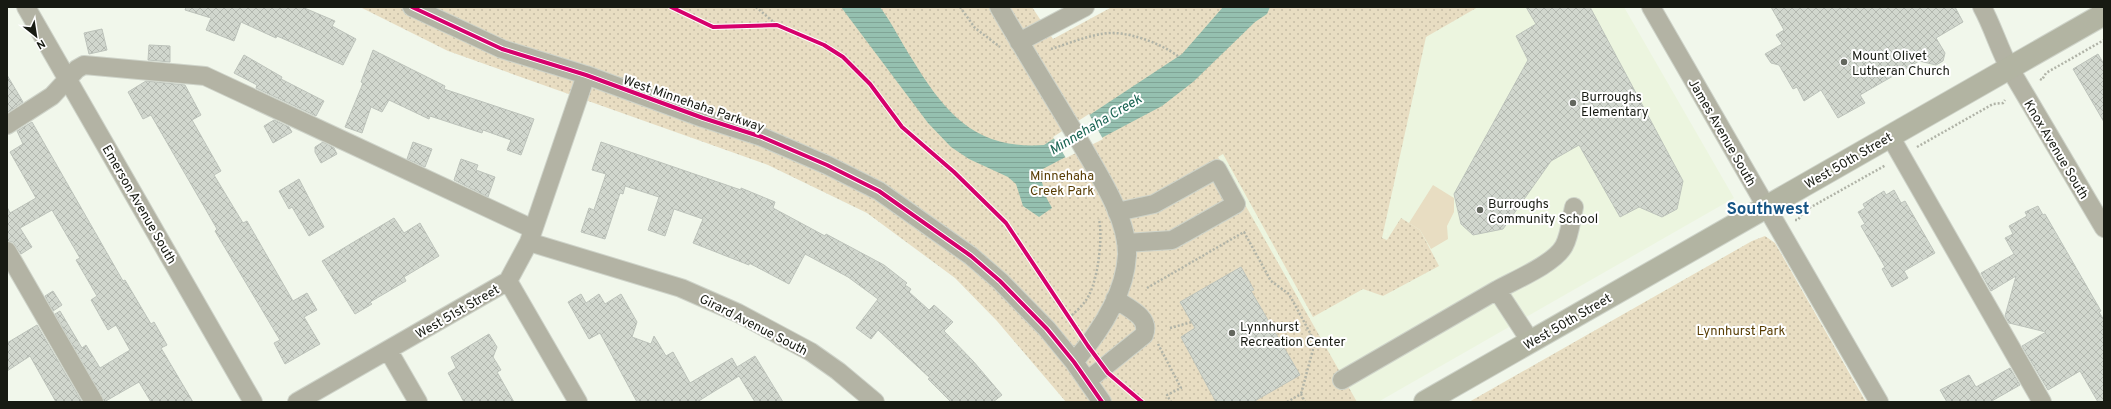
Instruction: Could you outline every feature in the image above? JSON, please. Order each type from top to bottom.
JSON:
[{"type":"main road","name":"West 50th Street","points":[[1425,402],[2104,14]]},
{"type":"street","name":"Emerson Avenue South","points":[[26,7],[253,402]]},
{"type":"street","name":"West Minnehaha Parkway","points":[[412,7],[502,49],[586,75],[704,118],[762,137],[827,165],[879,191],[971,256],[1000,281],[1047,329],[1074,362],[1102,402]]},
{"type":"street","points":[[999,7],[1012,46],[1057,103],[1097,172],[1117,212],[1126,243],[1125,270],[1115,299],[1088,346],[1074,362]]},
{"type":"street","points":[[1012,46],[1084,7]]},
{"type":"street","name":"James Avenue South","points":[[1651,7],[1879,402]]},
{"type":"street","name":"Knox Avenue South","points":[[1982,7],[1992,26],[1999,49],[2010,69],[2104,228]]},
{"type":"street","name":"Girard Avenue South","points":[[7,125],[52,96],[77,68],[84,65],[205,76],[531,235],[681,288],[738,313],[811,352],[838,371],[874,402]]},
{"type":"street","name":"West 51st Street","points":[[298,402],[508,282],[531,235],[586,75]]},
{"type":"street","points":[[1890,136],[2042,402]]},
{"type":"street","points":[[1117,212],[1154,204],[1217,170],[1236,204],[1172,240],[1126,243]]},
{"type":"street","points":[[1342,380],[1550,260],[1563,248],[1568,238],[1574,207]]},
{"type":"street","points":[[7,251],[94,402]]},
{"type":"street","points":[[508,282],[578,402]]},
{"type":"street","points":[[1497,290],[1531,342]]},
{"type":"street","points":[[1086,381],[1144,335],[1146,329],[1145,323],[1141,317],[1115,299]]},
{"type":"street","points":[[388,350],[418,402]]},
{"type":"path","points":[[756,7],[776,25]]},
{"type":"path","points":[[960,7],[975,28],[1012,46]]},
{"type":"path","points":[[770,25],[776,25],[784,28]]},
{"type":"path","points":[[1051,49],[1102,33],[1129,35],[1165,47],[1179,57]]},
{"type":"path","points":[[2040,80],[2042,80],[2046,73],[2104,40]]},
{"type":"path","points":[[1069,318],[1084,303],[1094,284],[1099,249],[1098,217]]},
{"type":"path","points":[[1148,288],[1244,232],[1271,281],[1289,294],[1315,342],[1301,394],[1305,402]]},
{"type":"path","points":[[1064,312],[1088,346]]},
{"type":"path","points":[[1170,328],[1192,322]]},
{"type":"path","points":[[1155,339],[1181,388],[1167,395],[1171,402]]},
{"type":"path","points":[[1287,402],[1301,394]]},
{"type":"shaded area","name":"Burroughs Community School","points":[[1285,7],[1624,7],[1734,198],[1378,402],[1308,402],[1217,157]]},
{"type":"green space","name":"Minnehaha Creek Park","points":[[360,7],[1032,7],[1053,39],[1112,7],[1478,7],[1426,37],[1382,238],[1387,240],[1401,218],[1420,230],[1439,266],[1383,296],[1363,289],[1313,317],[1223,154],[1218,157],[1357,402],[1066,402],[997,321],[955,278],[867,213],[768,165],[448,51]]},
{"type":"green space","points":[[1433,185],[1454,198],[1454,212],[1447,226],[1448,239],[1431,249],[1420,230],[1409,223]]},
{"type":"green space","name":"Lynnhurst Park","points":[[1765,236],[1775,243],[1866,402],[1469,402],[1752,241]]},
{"type":"water","name":"Minnehaha Creek","points":[[841,7],[880,7],[889,19],[924,78],[950,111],[964,124],[981,134],[999,141],[1020,145],[1044,145],[1182,54],[1223,7],[1270,7],[1267,14],[1255,22],[1193,82],[1162,106],[1039,171],[1046,197],[1052,208],[1039,217],[1023,206],[1016,184],[1008,177],[969,159],[951,147],[928,123]]},
{"type":"pier","points":[[1089,114],[1103,139],[1066,158],[1053,137]]},
{"type":"building","points":[[186,7],[302,7],[335,21],[332,26],[356,39],[343,65],[241,22],[234,41],[206,30],[211,18],[185,10]]},
{"type":"building","name":"Burroughs Elementary","points":[[1526,7],[1590,7],[1683,181],[1677,209],[1662,217],[1639,207],[1620,217],[1579,145],[1551,161],[1503,229],[1473,235],[1461,224],[1454,194],[1528,60],[1516,36],[1536,24]]},
{"type":"building","name":"Mount Olivet Lutheran Church","points":[[1771,7],[1955,7],[1963,22],[1936,38],[1945,53],[1943,61],[1936,65],[1919,61],[1860,95],[1865,103],[1838,118],[1821,90],[1804,101],[1797,87],[1793,89],[1779,65],[1771,63],[1765,54],[1782,44],[1776,35],[1784,30]]},
{"type":"building","points":[[102,29],[107,50],[89,54],[84,33]]},
{"type":"building","points":[[149,45],[170,46],[170,62],[148,60]]},
{"type":"building","points":[[373,50],[445,86],[444,89],[534,119],[521,155],[507,150],[511,140],[483,130],[482,133],[430,116],[429,119],[389,100],[382,112],[371,107],[362,133],[345,127],[363,83],[361,82]]},
{"type":"building","points":[[2098,54],[2104,64],[2104,122],[2073,69]]},
{"type":"building","points":[[244,55],[282,77],[281,79],[324,101],[316,116],[256,88],[257,85],[234,73]]},
{"type":"building","points":[[7,75],[23,102],[7,113]]},
{"type":"building","points":[[146,81],[185,85],[201,115],[192,120],[221,171],[214,175],[243,223],[247,221],[293,301],[307,293],[317,310],[304,317],[320,344],[285,364],[274,343],[280,340],[215,231],[217,229],[151,115],[143,119],[128,92]]},
{"type":"building","points":[[274,120],[289,127],[292,132],[273,143],[264,126]]},
{"type":"building","points":[[32,122],[123,281],[125,280],[151,324],[154,322],[167,345],[161,348],[193,402],[151,402],[139,382],[104,402],[55,314],[60,311],[82,348],[86,345],[100,368],[130,350],[116,325],[108,330],[91,300],[97,296],[76,260],[80,258],[52,210],[20,228],[32,247],[21,254],[13,242],[7,241],[7,207],[10,213],[36,198],[10,152],[23,144],[17,131]]},
{"type":"building","points":[[323,142],[334,148],[337,154],[321,163],[315,152],[315,147]]},
{"type":"building","points":[[413,142],[432,149],[425,167],[407,159]]},
{"type":"building","points":[[601,142],[741,190],[741,188],[775,202],[773,208],[884,265],[907,283],[905,285],[911,289],[909,292],[929,310],[934,305],[953,322],[944,331],[973,361],[1002,395],[993,402],[951,402],[928,379],[930,378],[878,330],[871,339],[856,328],[878,299],[848,277],[805,254],[789,284],[749,263],[749,265],[693,243],[703,219],[674,209],[665,236],[648,230],[659,197],[625,186],[623,194],[620,193],[605,239],[581,232],[589,208],[594,210],[606,174],[592,170]]},
{"type":"building","points":[[461,159],[478,165],[476,170],[495,177],[488,197],[454,180]]},
{"type":"building","points":[[299,179],[324,227],[309,236],[292,207],[289,209],[279,191]]},
{"type":"building","points":[[1894,190],[1901,203],[1905,201],[1935,253],[1904,271],[1908,278],[1892,287],[1882,269],[1885,267],[1861,226],[1865,224],[1858,212],[1865,208],[1863,204],[1884,191],[1886,195]]},
{"type":"building","points":[[2038,206],[2043,215],[2045,214],[2101,311],[2099,312],[2104,320],[2104,402],[2098,402],[2080,371],[2048,390],[2022,346],[2046,332],[2009,323],[2005,316],[2016,276],[1991,291],[1981,273],[2014,254],[2005,238],[2013,234],[2009,226],[2027,216],[2025,212]]},
{"type":"building","points":[[394,218],[404,233],[420,223],[439,256],[404,277],[406,281],[370,302],[372,304],[355,314],[322,261]]},
{"type":"building","name":"Lynnhurst Recreation Center","points":[[1241,267],[1254,290],[1251,291],[1300,375],[1253,402],[1216,402],[1181,337],[1195,328],[1180,302]]},
{"type":"building","points":[[53,291],[62,305],[53,311],[45,296]]},
{"type":"building","points":[[581,294],[586,303],[599,294],[605,304],[621,294],[637,322],[632,337],[651,344],[654,336],[666,356],[673,352],[690,383],[732,358],[737,367],[755,356],[783,402],[755,402],[739,376],[697,402],[637,402],[600,333],[589,339],[568,302]]},
{"type":"building","points":[[37,325],[82,402],[56,402],[30,356],[7,371],[7,343]]},
{"type":"building","points":[[489,334],[497,347],[493,357],[501,370],[497,372],[514,402],[464,402],[448,373],[456,368],[451,357]]},
{"type":"building","points":[[2010,368],[2020,385],[1990,402],[1947,402],[1940,390],[1969,375],[1976,387]]},
{"type":"cycle path","points":[[412,7],[502,49],[586,75],[703,118],[762,137],[827,165],[879,191],[971,256],[1000,281],[1047,329],[1074,362],[1102,402]]},
{"type":"cycle path","points":[[671,7],[713,27],[777,25],[824,45],[843,57],[870,84],[902,127],[954,172],[1006,223],[1088,346],[1108,373],[1142,402]]},
{"type":"place","name":"Mount Olivet Lutheran Church","points":[[1844,62]]},
{"type":"place","name":"Burroughs Elementary","points":[[1573,103]]},
{"type":"place","name":"Burroughs Community School","points":[[1480,210]]},
{"type":"place","name":"Lynnhurst Recreation Center","points":[[1232,333]]},
{"type":"district","name":"Southwest","points":[[1768,208]]}]
